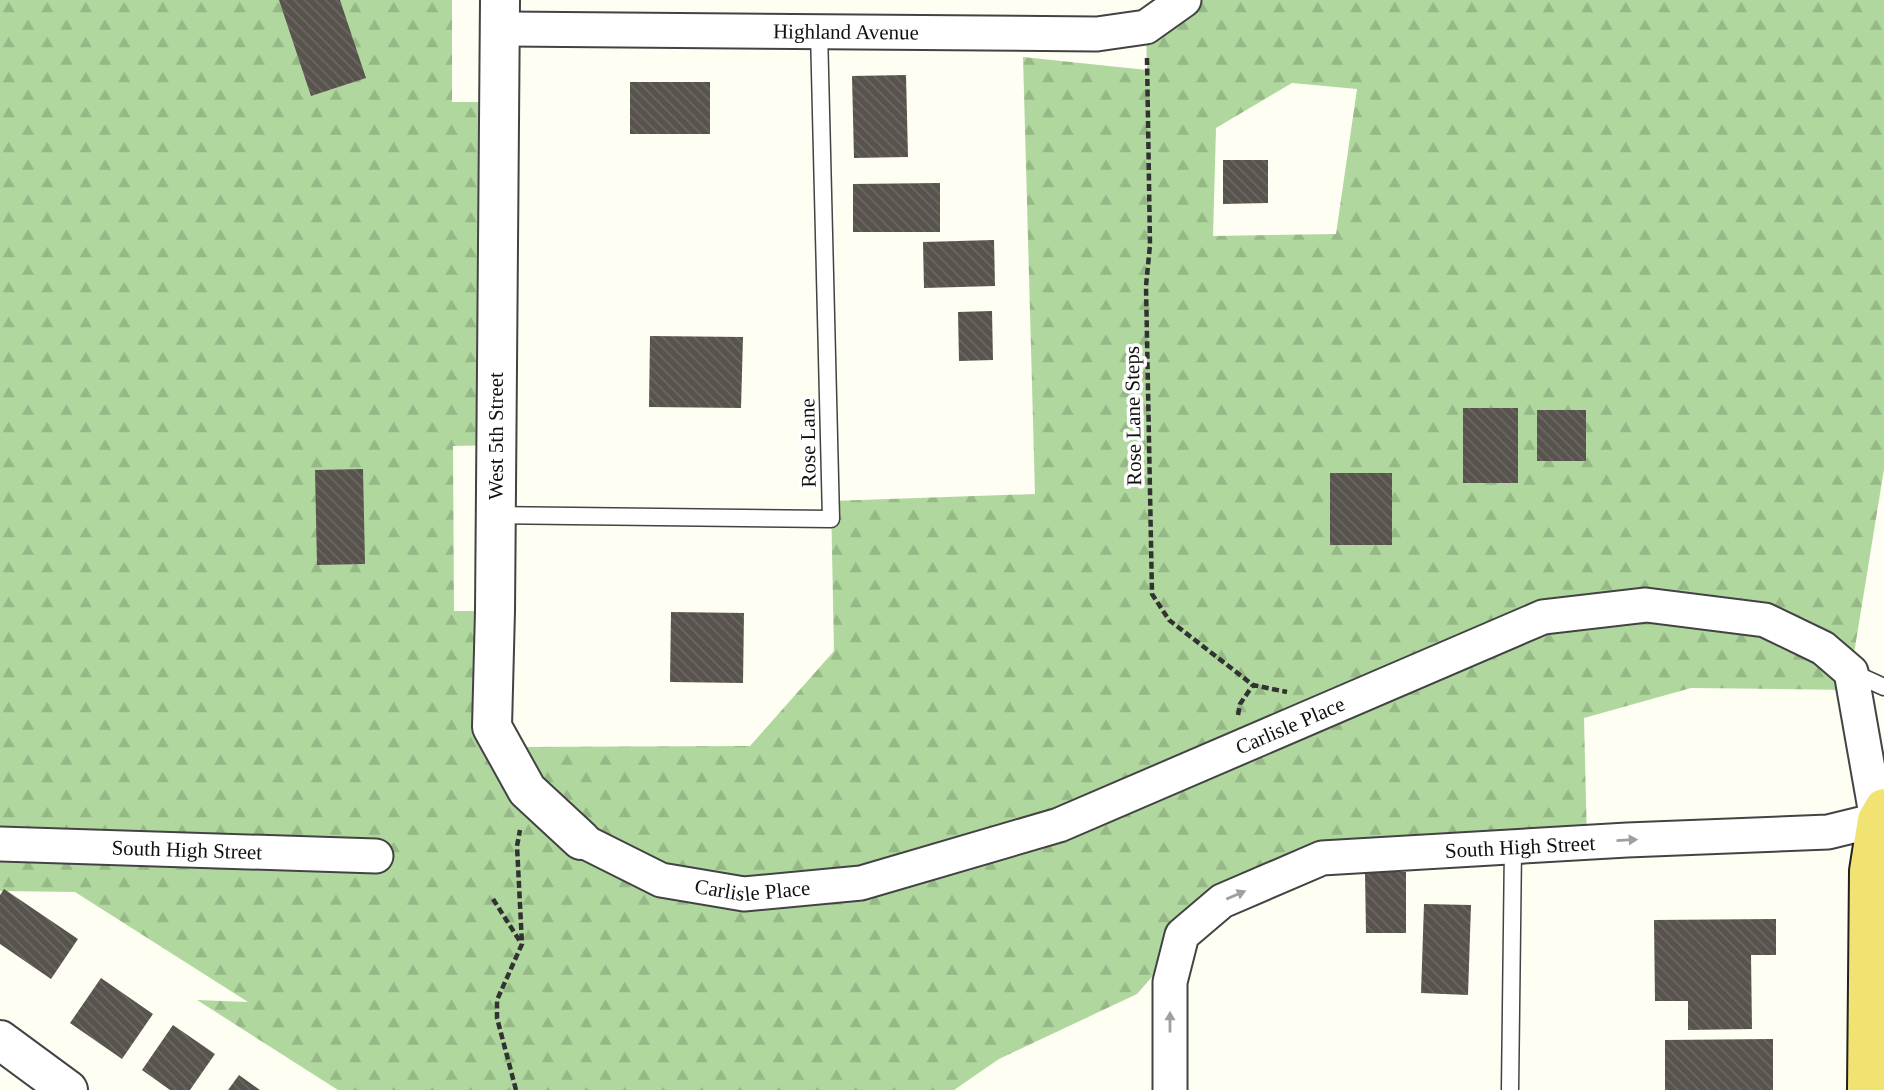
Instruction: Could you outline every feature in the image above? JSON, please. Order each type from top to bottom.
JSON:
[{"type":"main road","points":[[1867,1090],[1876,1035],[1869,871],[1882,816]]},
{"type":"street","name":"Highland Avenue","points":[[500,14],[819,31],[1097,34],[1146,27],[1178,2]]},
{"type":"street","name":"West 5th Street","points":[[500,14],[492,727],[527,790],[581,840]]},
{"type":"street","name":"Carlisle Place","points":[[581,840],[661,880],[744,894],[861,883],[1059,825],[1543,617],[1646,605],[1765,620],[1823,648],[1851,672]]},
{"type":"street","points":[[1851,672],[1882,816]]},
{"type":"street","name":"South High Street","points":[[1170,1090],[1170,982],[1182,935],[1222,901],[1322,858],[1627,840],[1828,832],[1882,816]]},
{"type":"street","name":"South High Street","points":[[0,844],[376,856]]},
{"type":"street","points":[[0,1040],[68,1090]]},
{"type":"lane","name":"Rose Lane","points":[[495,515],[831,519],[819,31]]},
{"type":"lane","points":[[1851,672],[1884,687]]},
{"type":"lane","points":[[1510,1090],[1513,847]]},
{"type":"path","name":"Rose Lane Steps","points":[[1146,27],[1150,245],[1146,286],[1152,594],[1169,620],[1253,685],[1290,692],[1320,713]]},
{"type":"path","points":[[516,1090],[497,1018],[497,1000],[522,944],[517,846],[527,790]]},
{"type":"path","points":[[493,899],[522,944]]},
{"type":"green space","points":[[0,0],[452,0],[452,102],[499,102],[495,445],[453,446],[454,611],[495,611],[503,747],[750,746],[834,651],[831,501],[1035,494],[1023,57],[1147,70],[1146,27],[1184,0],[1884,0],[1884,469],[1851,672],[1853,690],[1691,688],[1584,718],[1587,843],[1322,858],[1207,914],[1137,994],[999,1059],[954,1090],[338,1090],[197,1000],[248,1002],[75,892],[0,891]],"holes":[[[1292,83],[1357,89],[1336,234],[1213,236],[1216,128]]]},
{"type":"building","points":[[279,0],[340,0],[366,78],[311,96]]},
{"type":"building","points":[[906,75],[908,157],[854,158],[852,76]]},
{"type":"building","points":[[630,82],[710,82],[710,134],[630,134]]},
{"type":"building","points":[[1223,160],[1268,160],[1268,203],[1223,204]]},
{"type":"building","points":[[940,183],[940,232],[853,232],[853,184]]},
{"type":"building","points":[[994,240],[995,286],[924,288],[923,242]]},
{"type":"building","points":[[992,311],[993,360],[959,361],[958,312]]},
{"type":"building","points":[[650,336],[743,337],[741,408],[649,407]]},
{"type":"building","points":[[1463,408],[1518,408],[1518,483],[1463,483]]},
{"type":"building","points":[[1537,410],[1586,410],[1586,461],[1537,461]]},
{"type":"building","points":[[363,469],[365,564],[317,565],[315,470]]},
{"type":"building","points":[[1330,473],[1392,473],[1392,545],[1330,545]]},
{"type":"building","points":[[671,612],[744,613],[743,683],[670,682]]},
{"type":"building","points":[[1365,872],[1406,872],[1406,933],[1366,933]]},
{"type":"building","points":[[4,889],[78,939],[51,979],[0,944],[0,895]]},
{"type":"building","points":[[1424,904],[1471,905],[1468,995],[1421,993]]},
{"type":"building","points":[[1776,919],[1776,955],[1751,955],[1752,1029],[1688,1030],[1688,1001],[1655,1001],[1654,920]]},
{"type":"building","points":[[101,978],[153,1014],[122,1059],[70,1023]]},
{"type":"building","points":[[173,1025],[215,1054],[190,1090],[170,1090],[142,1070]]},
{"type":"building","points":[[1773,1039],[1773,1090],[1665,1090],[1665,1040]]},
{"type":"building","points":[[239,1075],[260,1090],[228,1090]]}]
